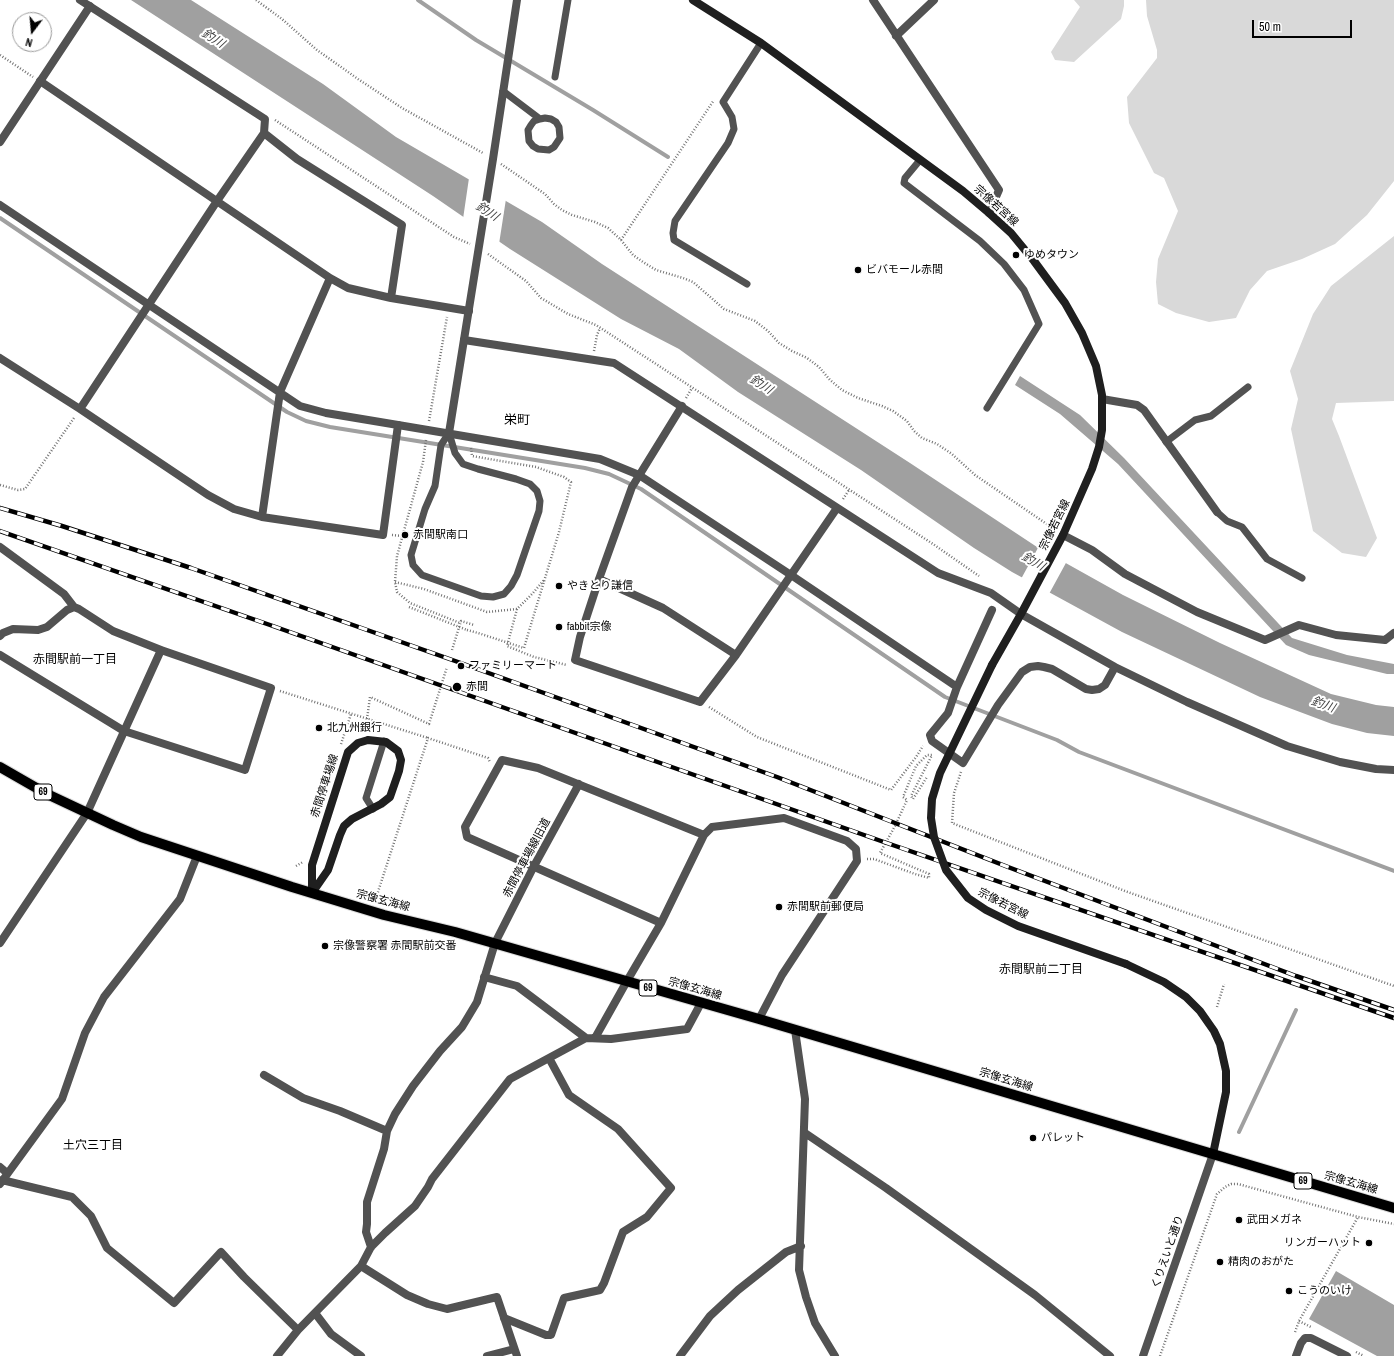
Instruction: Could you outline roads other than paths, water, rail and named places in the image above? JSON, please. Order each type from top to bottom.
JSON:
[{"type":"main road","name":"宗像若宮線","points":[[693,0],[761,43],[963,191],[990,213],[1011,233],[1034,261],[1065,303],[1082,333],[1096,366],[1102,395],[1102,430],[1099,448],[1092,469],[1062,536],[1028,602],[992,665],[940,772],[932,799],[934,837],[946,870],[968,898],[986,910],[1018,926],[1126,964],[1164,982],[1186,997],[1200,1011],[1214,1031],[1220,1044],[1226,1071],[1226,1092],[1213,1154]]},
{"type":"main road","name":"赤間停車場線","points":[[312,893],[312,865],[348,752],[358,743],[368,740],[384,741]]},
{"type":"main road","points":[[312,893],[328,870],[344,826],[352,819],[373,809],[390,798],[401,760],[398,751],[384,741]]},
{"type":"main road","name":"宗像玄海線","points":[[0,767],[47,794],[141,837],[312,893],[384,915],[495,943],[759,1019],[1394,1208]]},
{"type":"street","points":[[80,0],[265,119],[264,133],[217,201],[80,409]]},
{"type":"street","points":[[449,433],[492,168],[517,0]]},
{"type":"street","points":[[873,0],[999,190],[990,213]]},
{"type":"street","points":[[896,36],[934,0]]},
{"type":"street","points":[[0,142],[90,6]]},
{"type":"street","points":[[40,81],[330,278],[348,288],[391,298],[469,311]]},
{"type":"street","points":[[264,133],[297,158],[402,225],[391,298]]},
{"type":"street","points":[[0,205],[300,406],[326,413],[600,459],[639,475],[791,574],[957,687]]},
{"type":"street","points":[[262,517],[280,392],[330,278]]},
{"type":"street","points":[[464,340],[614,363],[938,573],[991,593],[1021,614],[1115,667],[1187,702],[1287,746],[1340,762],[1376,769],[1394,770]]},
{"type":"street","points":[[0,358],[80,409],[208,496],[234,509],[262,517],[384,535],[398,425]]},
{"type":"street","points":[[1102,399],[1137,405],[1144,410],[1217,512]]},
{"type":"street","points":[[682,406],[632,487],[599,579],[580,637],[575,660],[700,702],[736,655],[837,508]]},
{"type":"street","points":[[1062,536],[1092,550],[1125,574],[1197,612],[1265,640],[1299,625],[1336,635],[1385,640],[1394,633]]},
{"type":"street","points":[[0,547],[64,594],[74,607],[113,632],[271,688],[245,770],[124,731],[0,655]]},
{"type":"street","points":[[599,579],[663,608],[736,655]]},
{"type":"street","points":[[0,636],[3,633],[13,629],[38,630],[46,626],[67,610],[74,607]]},
{"type":"street","points":[[992,610],[957,687],[948,713],[930,734],[932,741],[963,764],[998,705],[1022,672],[1030,667],[1044,666],[1052,669],[1086,689],[1092,690],[1099,689],[1105,685],[1115,667]]},
{"type":"street","points":[[0,943],[87,813],[161,650]]},
{"type":"street","points":[[661,923],[467,837],[465,827],[502,760],[538,768],[704,835]]},
{"type":"street","name":"赤間停車場線旧道","points":[[371,1247],[366,1232],[367,1202],[384,1149],[387,1131],[395,1114],[413,1086],[462,1027],[477,1002],[495,943],[534,866],[579,784]]},
{"type":"street","points":[[595,1038],[626,981],[661,923],[704,835],[712,827],[784,818],[847,841],[856,850],[857,858],[782,975],[759,1019]]},
{"type":"street","points":[[198,856],[180,899],[104,996],[85,1033],[62,1099],[1,1182],[72,1198],[91,1216],[107,1248],[174,1303],[221,1252],[298,1330]]},
{"type":"street","points":[[484,977],[517,986],[586,1038]]},
{"type":"street","points":[[277,1356],[298,1330],[361,1266],[371,1247],[415,1206],[428,1188],[432,1178],[510,1079],[586,1038],[611,1039],[687,1030],[701,1003]]},
{"type":"street","points":[[795,1030],[805,1099],[799,1270],[815,1323],[834,1356]]},
{"type":"street","points":[[504,1318],[546,1335],[550,1335],[564,1298],[600,1290],[623,1232],[647,1217],[671,1188],[618,1129],[569,1095],[549,1058]]},
{"type":"street","points":[[264,1075],[303,1098],[340,1111],[387,1131]]},
{"type":"street","points":[[805,1133],[886,1188],[1028,1290],[1110,1356]]},
{"type":"street","name":"くりえいと通り","points":[[1143,1356],[1213,1154]]},
{"type":"street","points":[[0,1167],[7,1172]]},
{"type":"street","points":[[680,1356],[710,1316],[738,1290],[786,1252],[801,1246]]},
{"type":"street","points":[[361,1266],[407,1295],[428,1304],[447,1309],[497,1297],[515,1352],[487,1356]]},
{"type":"street","points":[[315,1313],[331,1334],[361,1356]]},
{"type":"street","points":[[1296,1356],[1301,1343],[1305,1338],[1311,1338],[1347,1356]]},
{"type":"lane","points":[[555,77],[568,0]]},
{"type":"lane","points":[[747,284],[674,240],[673,233],[675,221],[728,143],[734,129],[732,117],[723,102],[761,43]]},
{"type":"lane","points":[[503,91],[540,119],[551,119],[556,122],[559,127],[560,138],[558,143],[549,150],[538,149],[529,141],[528,136],[531,125],[534,121],[540,119]]},
{"type":"lane","points":[[920,160],[905,178],[904,184],[980,241],[1004,264],[1024,290],[1039,324],[987,408]]},
{"type":"lane","points":[[1166,442],[1195,420],[1211,416],[1248,387]]},
{"type":"lane","points":[[449,433],[455,453],[463,464],[530,484],[537,491],[540,501],[539,511],[517,575],[512,586],[504,594],[493,597],[481,596],[422,575],[413,565],[411,555],[425,509],[435,486],[441,445],[449,433]]},
{"type":"lane","points":[[1217,512],[1227,521],[1242,527],[1267,559],[1302,578]]},
{"type":"lane","points":[[373,809],[366,798],[384,741]]},
{"type":"water","name":"釣川","points":[[131,0],[191,0],[323,84],[396,137],[542,222],[602,264],[1037,547],[1123,595],[1220,643],[1331,694],[1376,705],[1394,707],[1394,736],[1367,733],[1332,724],[1260,697],[1122,632],[1012,572],[974,548],[861,470],[738,392],[679,349],[621,319],[510,249],[433,196]]},
{"type":"water","points":[[1020,376],[1080,415],[1124,458],[1292,638],[1347,655],[1394,664],[1394,674],[1387,674],[1309,655],[1286,645],[1118,464],[1060,414],[1015,385]]},
{"type":"water","points":[[1336,1271],[1394,1305],[1394,1356],[1377,1356],[1309,1319]]},
{"type":"waterway","points":[[418,0],[476,40],[668,157]]},
{"type":"waterway","points":[[0,218],[287,412],[306,421],[330,427],[585,468],[609,474],[641,489],[945,697],[1057,740],[1079,752],[1394,871]]},
{"type":"waterway","points":[[1239,1132],[1296,1010]]},
{"type":"railway","points":[[0,508],[62,526],[191,568],[458,662],[777,777],[1008,867],[1296,976],[1394,1010]]},
{"type":"railway","points":[[0,531],[881,841],[1394,1018]]},
{"type":"place","name":"ゆめタウン","points":[[1016,255]]},
{"type":"place","name":"ビバモール赤間","points":[[858,270]]},
{"type":"place","name":"赤間駅南口","points":[[405,535]]},
{"type":"place","name":"やきとり謙信","points":[[559,586]]},
{"type":"place","name":"fabbit宗像","points":[[559,627]]},
{"type":"place","name":"ファミリーマート","points":[[461,666]]},
{"type":"place","name":"赤間","points":[[457,687]]},
{"type":"place","name":"北九州銀行","points":[[319,728]]},
{"type":"place","name":"赤間駅前郵便局","points":[[779,907]]},
{"type":"place","name":"宗像警察署 赤間駅前交番","points":[[325,946]]},
{"type":"place","name":"パレット","points":[[1033,1138]]},
{"type":"place","name":"武田メガネ","points":[[1239,1220]]},
{"type":"place","name":"リンガーハット","points":[[1369,1243]]},
{"type":"place","name":"精肉のおがた","points":[[1220,1262]]},
{"type":"place","name":"こうのいけ","points":[[1289,1291]]},
{"type":"district","name":"栄町","points":[[517,421]]},
{"type":"district","name":"赤間駅前一丁目","points":[[75,660]]},
{"type":"district","name":"赤間駅前二丁目","points":[[1041,970]]},
{"type":"district","name":"土穴三丁目","points":[[93,1146]]}]
